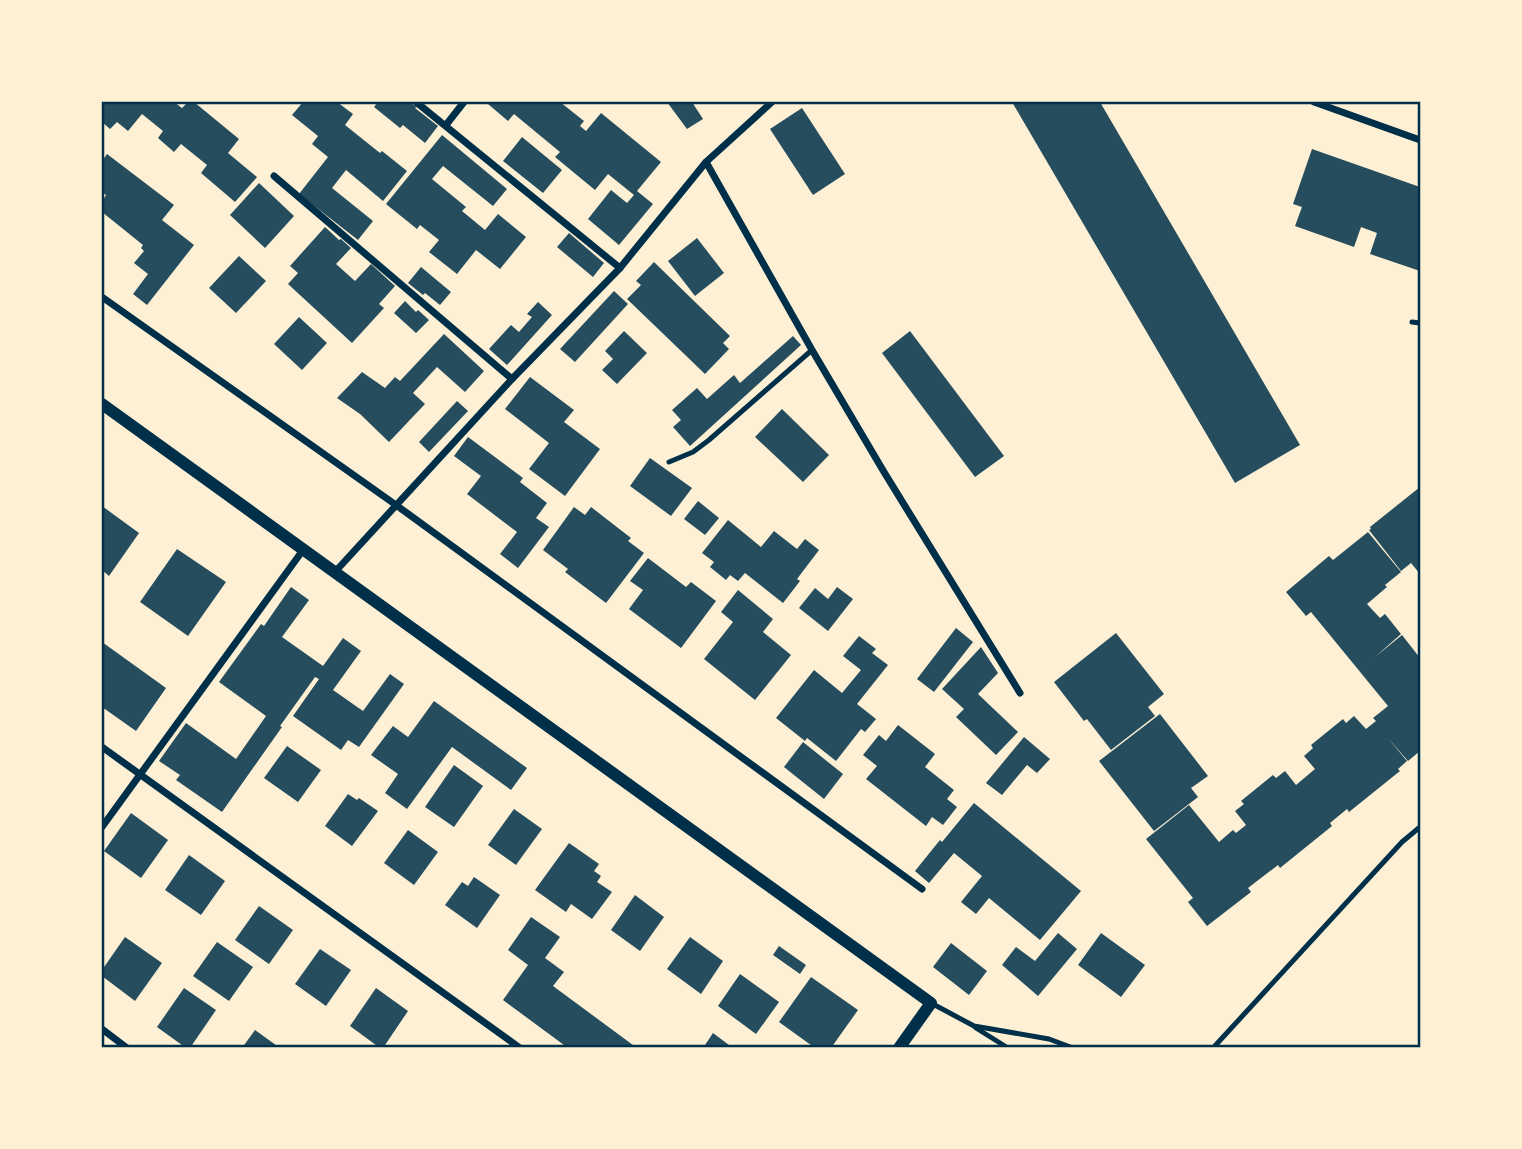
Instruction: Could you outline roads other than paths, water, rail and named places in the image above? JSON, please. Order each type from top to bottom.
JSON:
[{"type":"street","points":[[416,102],[620,268]]},
{"type":"street","points":[[446,125],[464,102]]},
{"type":"street","points":[[334,573],[512,379],[620,268],[706,162],[772,102]]},
{"type":"street","points":[[1314,102],[1420,140]]},
{"type":"street","points":[[706,162],[884,472],[1020,693]]},
{"type":"street","points":[[274,176],[512,379]]},
{"type":"street","points":[[102,297],[396,505],[922,889]]},
{"type":"street","points":[[102,404],[931,1003],[898,1048]]},
{"type":"street","points":[[102,827],[303,551]]},
{"type":"street","points":[[102,747],[520,1048]]},
{"type":"street","points":[[102,1030],[127,1048]]},
{"type":"lane","points":[[1412,322],[1420,323]]},
{"type":"lane","points":[[669,462],[693,452],[709,440],[812,350]]},
{"type":"lane","points":[[1213,1048],[1402,842],[1420,827]]},
{"type":"lane","points":[[931,1003],[974,1026],[1007,1048]]},
{"type":"lane","points":[[974,1026],[1049,1039],[1073,1048]]}]
